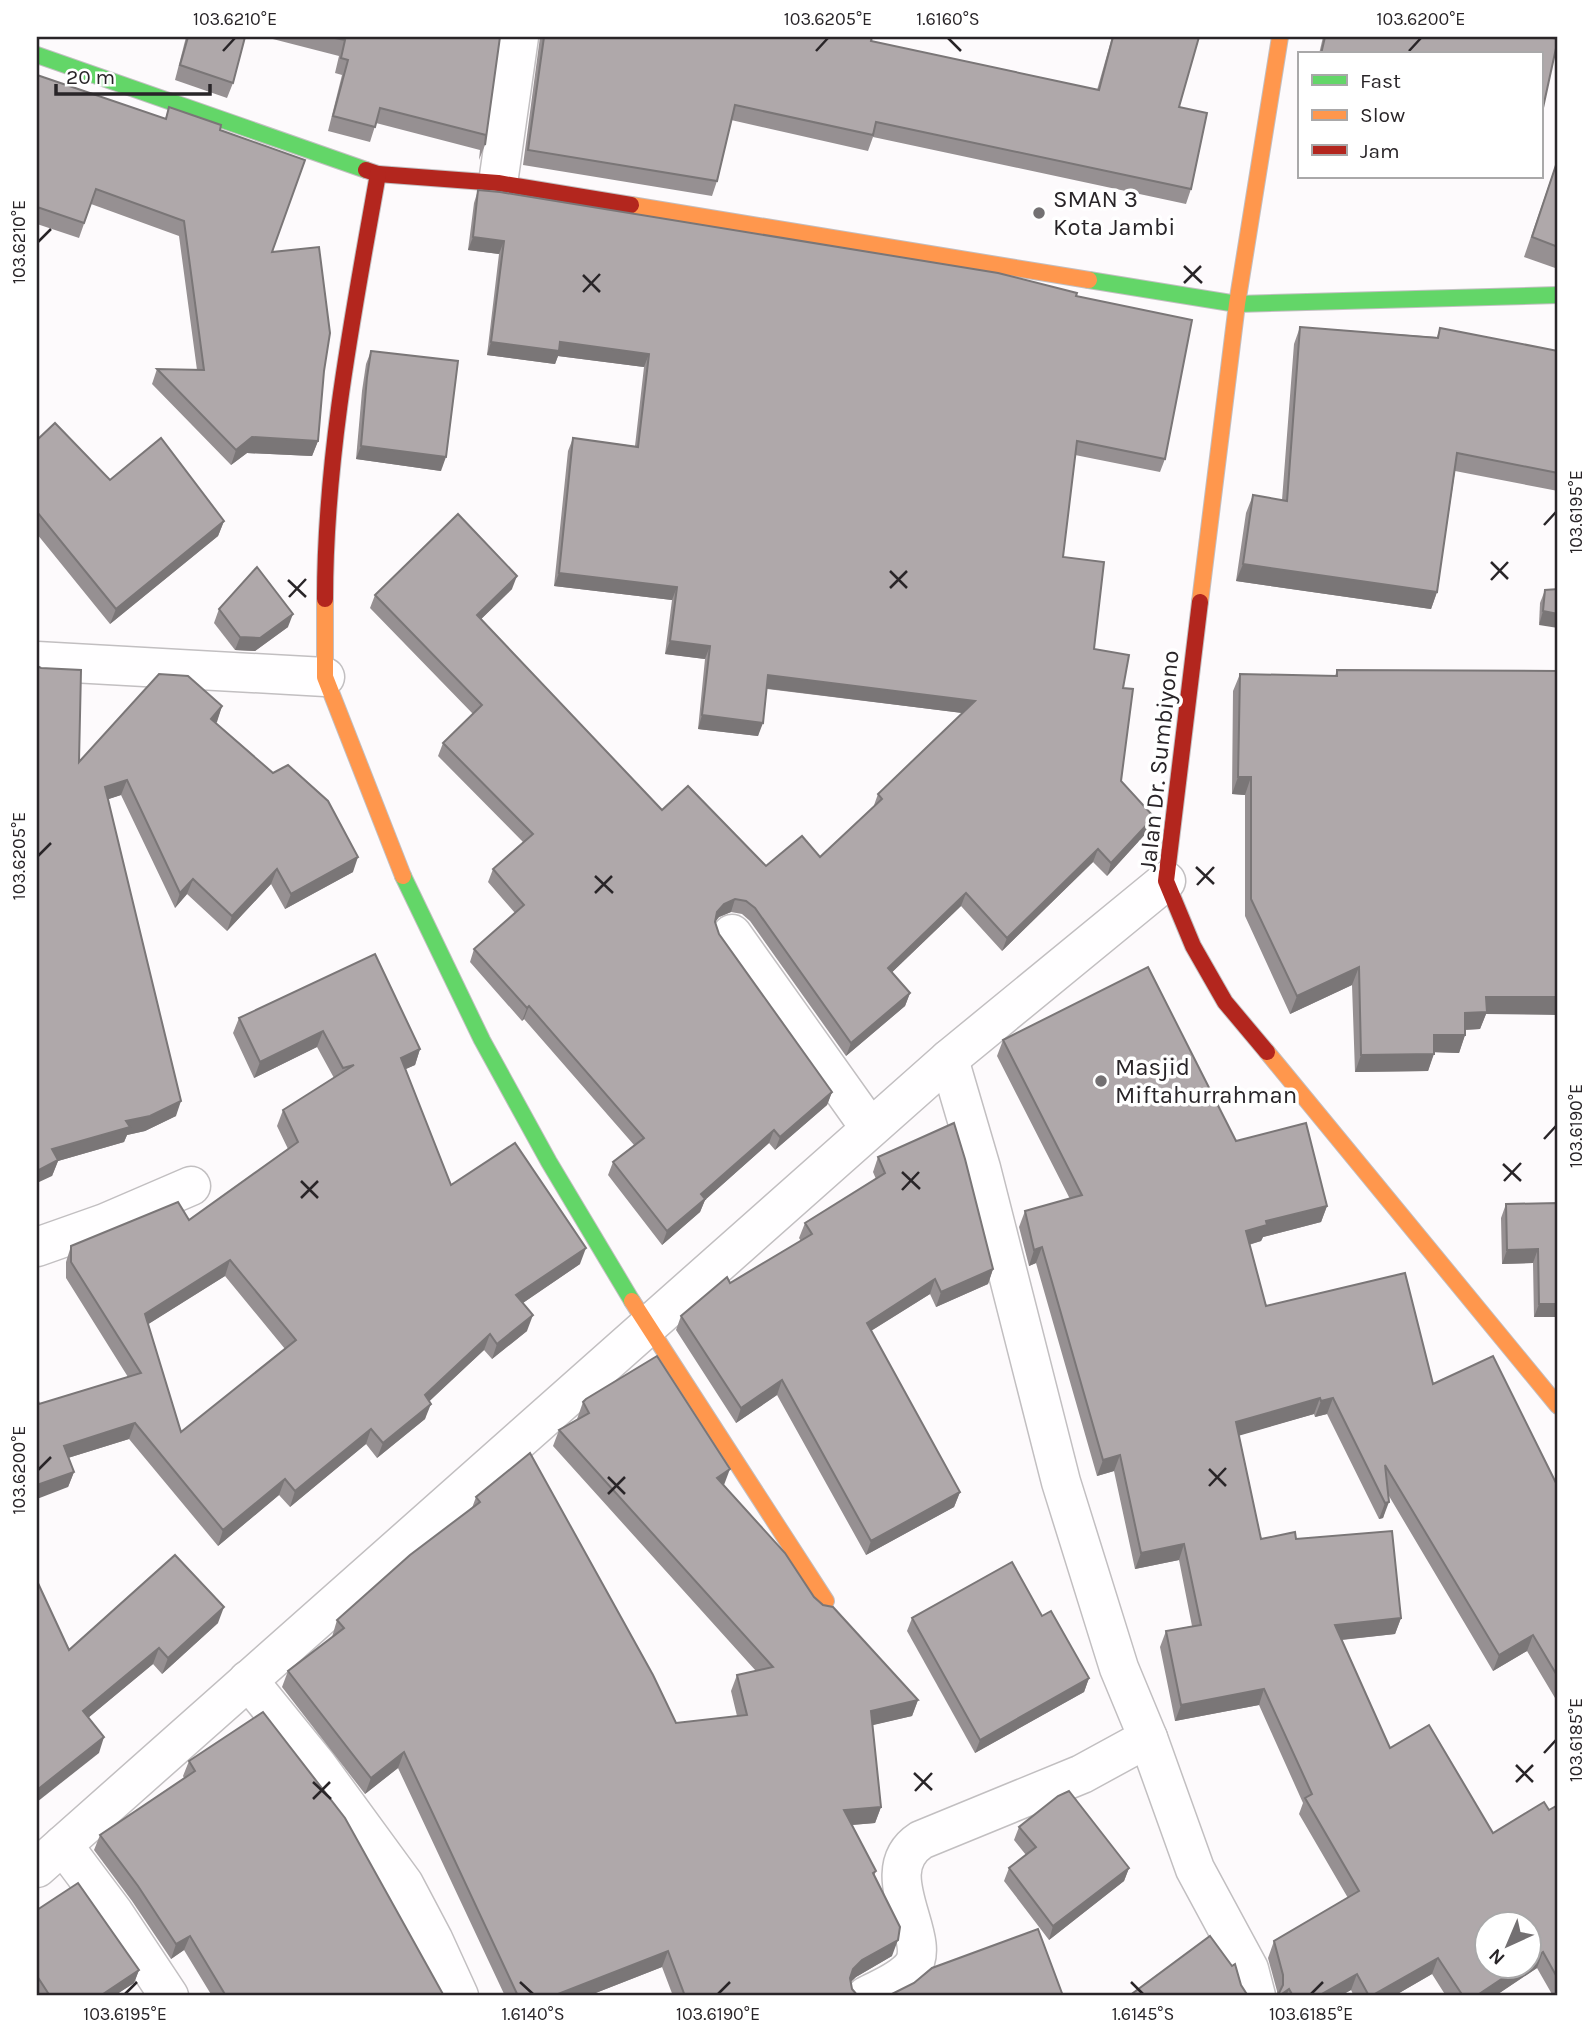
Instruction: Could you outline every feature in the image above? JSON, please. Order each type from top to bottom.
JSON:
[{"type":"street","points":[[498,183],[519,37]]},
{"type":"street","name":"Jalan Dr. Sumbiyono","points":[[1280,37],[1237,304],[1166,881],[1193,946],[1225,1002],[1558,1406]]},
{"type":"street","points":[[37,55],[378,174],[498,183],[1237,304],[1558,295]]},
{"type":"street","points":[[378,174],[341,388],[326,562],[325,677],[405,881],[482,1040],[647,1326],[826,1601]]},
{"type":"street","points":[[37,661],[325,677]]},
{"type":"street","points":[[169,1996],[114,1913],[50,1857],[948,1059],[1166,881]]},
{"type":"street","points":[[733,934],[870,1128]]},
{"type":"street","points":[[948,1059],[981,1168],[1061,1482],[1119,1668],[1148,1738],[1195,1869],[1249,1969],[1256,1996]]},
{"type":"street","points":[[37,1247],[105,1223],[191,1186]]},
{"type":"street","points":[[248,1680],[317,1765],[404,1884],[459,1996]]},
{"type":"street","points":[[866,1996],[900,1978],[913,1966],[917,1953],[902,1879],[902,1864],[912,1846],[1082,1774],[1148,1738]]},
{"type":"building","points":[[188,37],[245,37],[233,83],[180,65]]},
{"type":"building","points":[[330,37],[500,37],[485,145],[486,135],[380,108],[375,127],[333,116],[348,60],[341,58],[345,40]]},
{"type":"building","points":[[544,37],[872,37],[871,41],[1099,90],[1113,37],[1199,37],[1179,107],[1207,113],[1191,189],[876,122],[873,135],[735,105],[717,181],[528,150]]},
{"type":"building","points":[[1325,37],[1558,39],[1542,112],[1542,52],[1321,52]]},
{"type":"building","points":[[37,75],[166,119],[169,107],[221,125],[220,130],[305,160],[272,252],[319,247],[330,333],[318,441],[252,437],[236,450],[157,369],[204,370],[184,221],[96,189],[84,223],[37,207]]},
{"type":"building","points":[[1558,159],[1558,247],[1532,237]]},
{"type":"building","points":[[478,190],[998,273],[1077,293],[1076,296],[1192,320],[1165,459],[1077,441],[1063,557],[1104,562],[1094,649],[1129,655],[1123,688],[1133,689],[1121,781],[1154,817],[1111,863],[1098,849],[1007,938],[966,893],[888,968],[910,993],[851,1043],[755,908],[746,901],[735,899],[724,904],[717,912],[715,922],[719,934],[832,1092],[780,1137],[774,1130],[701,1194],[705,1199],[667,1231],[613,1162],[644,1138],[529,1006],[527,1008],[474,949],[524,905],[493,869],[533,834],[443,743],[482,705],[375,595],[458,514],[517,576],[477,615],[662,810],[688,786],[766,866],[802,836],[820,857],[882,799],[878,794],[975,701],[768,675],[763,723],[702,715],[710,646],[670,641],[677,587],[559,573],[573,438],[638,447],[649,354],[560,342],[559,351],[491,342],[504,241],[473,237]]},
{"type":"building","points":[[1300,327],[1438,338],[1440,328],[1558,351],[1558,473],[1457,453],[1437,592],[1243,564],[1253,495],[1287,501]]},
{"type":"building","points":[[371,351],[458,361],[446,457],[361,446]]},
{"type":"building","points":[[55,423],[110,480],[161,438],[224,521],[116,609],[37,512],[37,440]]},
{"type":"building","points":[[257,567],[293,614],[260,638],[240,637],[219,609]]},
{"type":"building","points":[[1558,589],[1558,614],[1543,611],[1545,590]]},
{"type":"building","points":[[37,666],[81,670],[79,762],[159,674],[188,676],[222,706],[211,719],[273,773],[288,765],[328,801],[358,857],[291,894],[277,869],[232,916],[193,879],[180,893],[127,780],[105,787],[181,1101],[150,1116],[126,1121],[130,1127],[52,1149],[58,1160],[37,1171]]},
{"type":"building","points":[[1337,670],[1558,671],[1558,997],[1486,997],[1487,1012],[1465,1013],[1465,1035],[1434,1035],[1434,1054],[1361,1055],[1359,967],[1297,996],[1251,899],[1251,777],[1238,777],[1240,674],[1337,676]]},
{"type":"building","points":[[375,954],[420,1049],[401,1058],[451,1185],[515,1143],[586,1248],[516,1295],[533,1315],[497,1344],[490,1334],[425,1395],[431,1404],[383,1443],[371,1429],[295,1491],[285,1479],[223,1530],[135,1423],[64,1446],[74,1472],[37,1485],[37,1398],[39,1404],[141,1373],[71,1262],[71,1246],[178,1202],[189,1220],[298,1142],[283,1110],[354,1065],[343,1068],[323,1031],[260,1062],[239,1018]],"holes":[[[230,1260],[296,1340],[181,1432],[145,1314]]]},
{"type":"building","points":[[1148,967],[1236,1141],[1306,1123],[1327,1206],[1266,1221],[1267,1225],[1246,1231],[1266,1306],[1405,1273],[1433,1384],[1493,1356],[1558,1487],[1558,1677],[1533,1635],[1499,1655],[1385,1465],[1389,1502],[1385,1503],[1333,1398],[1321,1401],[1320,1398],[1236,1422],[1261,1539],[1295,1532],[1296,1539],[1392,1531],[1401,1618],[1335,1625],[1390,1748],[1429,1725],[1493,1833],[1544,1802],[1549,1810],[1558,1805],[1558,1979],[1542,1953],[1542,1910],[1472,1910],[1472,1980],[1500,1980],[1476,1996],[1463,1996],[1438,1958],[1371,1996],[1357,1974],[1318,1996],[1293,1996],[1289,1989],[1275,1996],[1283,1985],[1283,1975],[1274,1941],[1359,1891],[1305,1798],[1312,1794],[1264,1689],[1181,1705],[1166,1631],[1201,1625],[1184,1544],[1141,1553],[1120,1455],[1103,1460],[1042,1247],[1034,1250],[1025,1211],[1082,1195],[1003,1040]]},
{"type":"building","points":[[954,1123],[993,1269],[941,1292],[935,1279],[867,1323],[960,1492],[871,1541],[782,1380],[741,1408],[681,1316],[727,1277],[730,1283],[812,1234],[805,1223],[885,1173],[878,1157]]},
{"type":"building","points":[[1558,1203],[1558,1304],[1539,1304],[1538,1249],[1507,1250],[1506,1204]]},
{"type":"building","points":[[657,1356],[730,1469],[717,1478],[785,1553],[814,1597],[823,1605],[833,1607],[918,1700],[871,1711],[881,1807],[844,1810],[876,1871],[873,1873],[900,1927],[898,1940],[862,1960],[853,1969],[850,1978],[852,1989],[858,1996],[685,1996],[668,1951],[553,1996],[518,1996],[404,1752],[371,1778],[288,1671],[344,1628],[337,1620],[410,1555],[480,1502],[476,1497],[530,1453],[653,1675],[676,1723],[747,1715],[737,1675],[773,1667],[559,1430],[589,1413],[583,1402],[586,1399]]},
{"type":"building","points":[[175,1555],[224,1607],[168,1658],[159,1648],[83,1711],[104,1737],[37,1790],[37,1581],[69,1650]]},
{"type":"building","points":[[1012,1562],[1042,1616],[1051,1611],[1089,1678],[980,1740],[912,1618]]},
{"type":"building","points":[[263,1712],[345,1818],[444,1996],[226,1996],[190,1936],[176,1944],[100,1835],[195,1771],[189,1761]]},
{"type":"building","points":[[1069,1791],[1129,1868],[1053,1926],[1009,1868],[1036,1847],[1019,1827],[1058,1796]]},
{"type":"building","points":[[78,1883],[139,1970],[100,1996],[50,1996],[37,1976],[37,1910]]},
{"type":"building","points":[[1038,1929],[1063,1996],[888,1996],[914,1983],[932,1968]]},
{"type":"building","points":[[1210,1936],[1232,1966],[1235,1964],[1241,1985],[1248,1996],[1129,1996]]},
{"type":"traffic: fast","points":[[37,55],[366,170]]},
{"type":"traffic: fast","points":[[1089,280],[1237,304],[1558,295]]},
{"type":"traffic: fast","points":[[403,876],[482,1040],[549,1162],[632,1301]]},
{"type":"traffic: slow","points":[[1200,602],[1237,304],[1280,37]]},
{"type":"traffic: slow","points":[[631,205],[1089,280]]},
{"type":"traffic: slow","points":[[325,599],[325,677],[403,876]]},
{"type":"traffic: slow","points":[[1267,1052],[1558,1406]]},
{"type":"traffic: slow","points":[[632,1301],[826,1601]]},
{"type":"traffic: jam","points":[[366,170],[378,174],[498,183],[631,205]]},
{"type":"traffic: jam","points":[[325,599],[326,545],[335,439],[350,333],[378,174]]},
{"type":"traffic: jam","points":[[1200,602],[1166,881],[1193,946],[1225,1002],[1267,1052]]},
{"type":"place","name":"SMAN 3 Kota Jambi","points":[[1039,213]]},
{"type":"place","name":"Masjid Miftahurrahman","points":[[1101,1081]]}]
